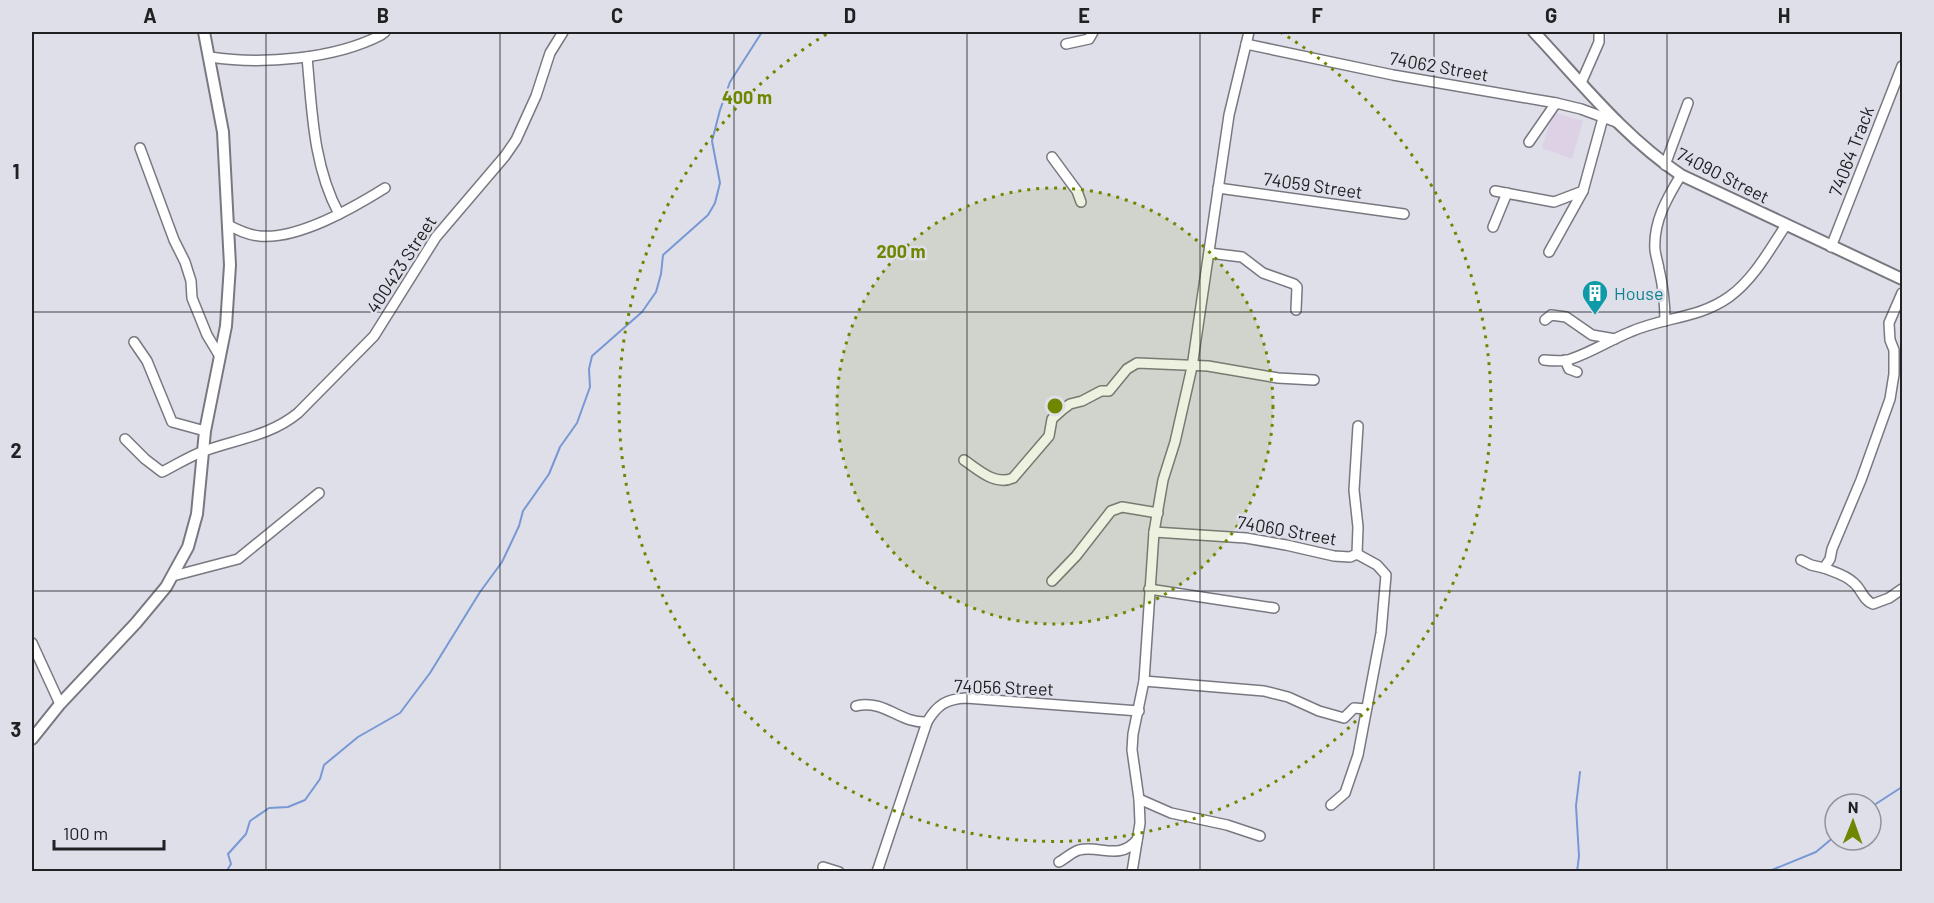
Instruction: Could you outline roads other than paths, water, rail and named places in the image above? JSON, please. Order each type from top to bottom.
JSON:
[{"type":"street","points":[[32,739],[60,704],[136,623],[173,576],[188,547],[197,514],[205,431],[229,297],[230,265],[223,132],[204,32]]},
{"type":"street","points":[[370,41],[376,32]]},
{"type":"street","points":[[210,57],[242,60],[307,57],[353,48],[385,32]]},
{"type":"street","name":"400423 Street","points":[[125,439],[162,472],[204,451],[265,433],[287,422],[311,401],[374,336],[436,237],[506,156],[536,96],[550,53],[563,32]]},
{"type":"street","points":[[1066,44],[1089,39],[1093,32]]},
{"type":"street","points":[[1132,872],[1140,823],[1132,750],[1134,725],[1144,681],[1154,532],[1163,480],[1175,442],[1192,367],[1229,115],[1249,32]]},
{"type":"street","name":"74090 Street","points":[[1533,32],[1596,99],[1665,165],[1681,175],[1902,279]]},
{"type":"street","points":[[1581,83],[1599,42],[1599,32]]},
{"type":"street","name":"74062 Street","points":[[1246,44],[1393,75],[1556,103],[1581,109],[1623,126]]},
{"type":"street","points":[[307,57],[318,155],[330,197],[339,214]]},
{"type":"street","name":"74064 Track","points":[[1832,247],[1902,66]]},
{"type":"street","points":[[1581,109],[1596,99]]},
{"type":"street","points":[[1529,142],[1556,103]]},
{"type":"street","points":[[1665,165],[1688,103]]},
{"type":"street","points":[[1550,252],[1583,192],[1604,118]]},
{"type":"street","points":[[140,148],[174,240],[185,262],[191,281],[192,298],[207,335],[219,355]]},
{"type":"street","points":[[1052,157],[1077,191],[1081,202]]},
{"type":"street","points":[[1665,321],[1662,286],[1655,251],[1656,239],[1658,222],[1665,201],[1681,175]]},
{"type":"street","points":[[228,225],[251,235],[267,237],[301,229],[324,222],[385,188]]},
{"type":"street","name":"74059 Street","points":[[1218,188],[1404,214]]},
{"type":"street","points":[[1495,190],[1554,202],[1583,192]]},
{"type":"street","points":[[1493,227],[1507,193]]},
{"type":"street","points":[[1544,360],[1570,360],[1629,332],[1706,311],[1730,296],[1759,266],[1786,225]]},
{"type":"street","points":[[1209,253],[1242,257],[1263,273],[1294,284],[1297,287],[1296,310]]},
{"type":"street","points":[[1824,568],[1830,559],[1861,480],[1890,399],[1894,374],[1894,350],[1890,340],[1889,322],[1902,293]]},
{"type":"street","points":[[1547,317],[1566,317],[1592,335],[1618,339]]},
{"type":"street","points":[[134,342],[147,361],[172,422],[205,431]]},
{"type":"street","points":[[1565,360],[1569,369],[1576,372]]},
{"type":"street","points":[[964,460],[996,481],[1006,482],[1013,478],[1049,436],[1052,419],[1070,404],[1082,401],[1101,391],[1109,391],[1127,369],[1137,363],[1209,366],[1278,378],[1314,380]]},
{"type":"street","name":"74060 Street","points":[[1154,532],[1246,538],[1334,556],[1350,557],[1357,554],[1358,527],[1354,490],[1358,426]]},
{"type":"street","points":[[173,576],[238,559],[319,493]]},
{"type":"street","points":[[1052,582],[1076,556],[1111,511],[1122,507],[1158,513]]},
{"type":"street","points":[[1331,805],[1345,793],[1358,755],[1381,633],[1386,575],[1377,565],[1357,554]]},
{"type":"street","points":[[1801,560],[1851,580],[1873,604],[1885,600],[1902,589]]},
{"type":"street","points":[[1149,589],[1274,608]]},
{"type":"street","points":[[32,643],[60,704]]},
{"type":"street","points":[[1144,681],[1264,691],[1288,697],[1319,711],[1344,718],[1354,708],[1366,709]]},
{"type":"street","name":"74056 Street","points":[[877,872],[927,722],[945,701],[953,699],[1139,711]]},
{"type":"street","points":[[856,706],[876,705],[913,721],[927,722]]},
{"type":"street","points":[[1139,799],[1171,813],[1227,825],[1260,836]]},
{"type":"street","points":[[1059,862],[1078,850],[1123,850],[1137,840]]},
{"type":"street","points":[[823,867],[839,872]]},
{"type":"waterway","points":[[226,872],[231,864],[228,854],[246,834],[250,821],[269,808],[288,807],[305,800],[320,779],[324,765],[358,737],[400,713],[430,673],[480,592],[502,562],[519,526],[523,511],[549,474],[560,447],[577,423],[590,387],[589,369],[592,356],[642,312],[656,292],[663,255],[708,215],[715,203],[720,183],[712,141],[720,110],[730,82],[762,32]]},
{"type":"waterway","points":[[1577,872],[1579,856],[1576,806],[1580,772]]},
{"type":"waterway","points":[[1883,799],[1902,787]]},
{"type":"waterway","points":[[1767,872],[1816,852],[1823,846]]},
{"type":"place","name":"House","points":[[1595,316]]}]
